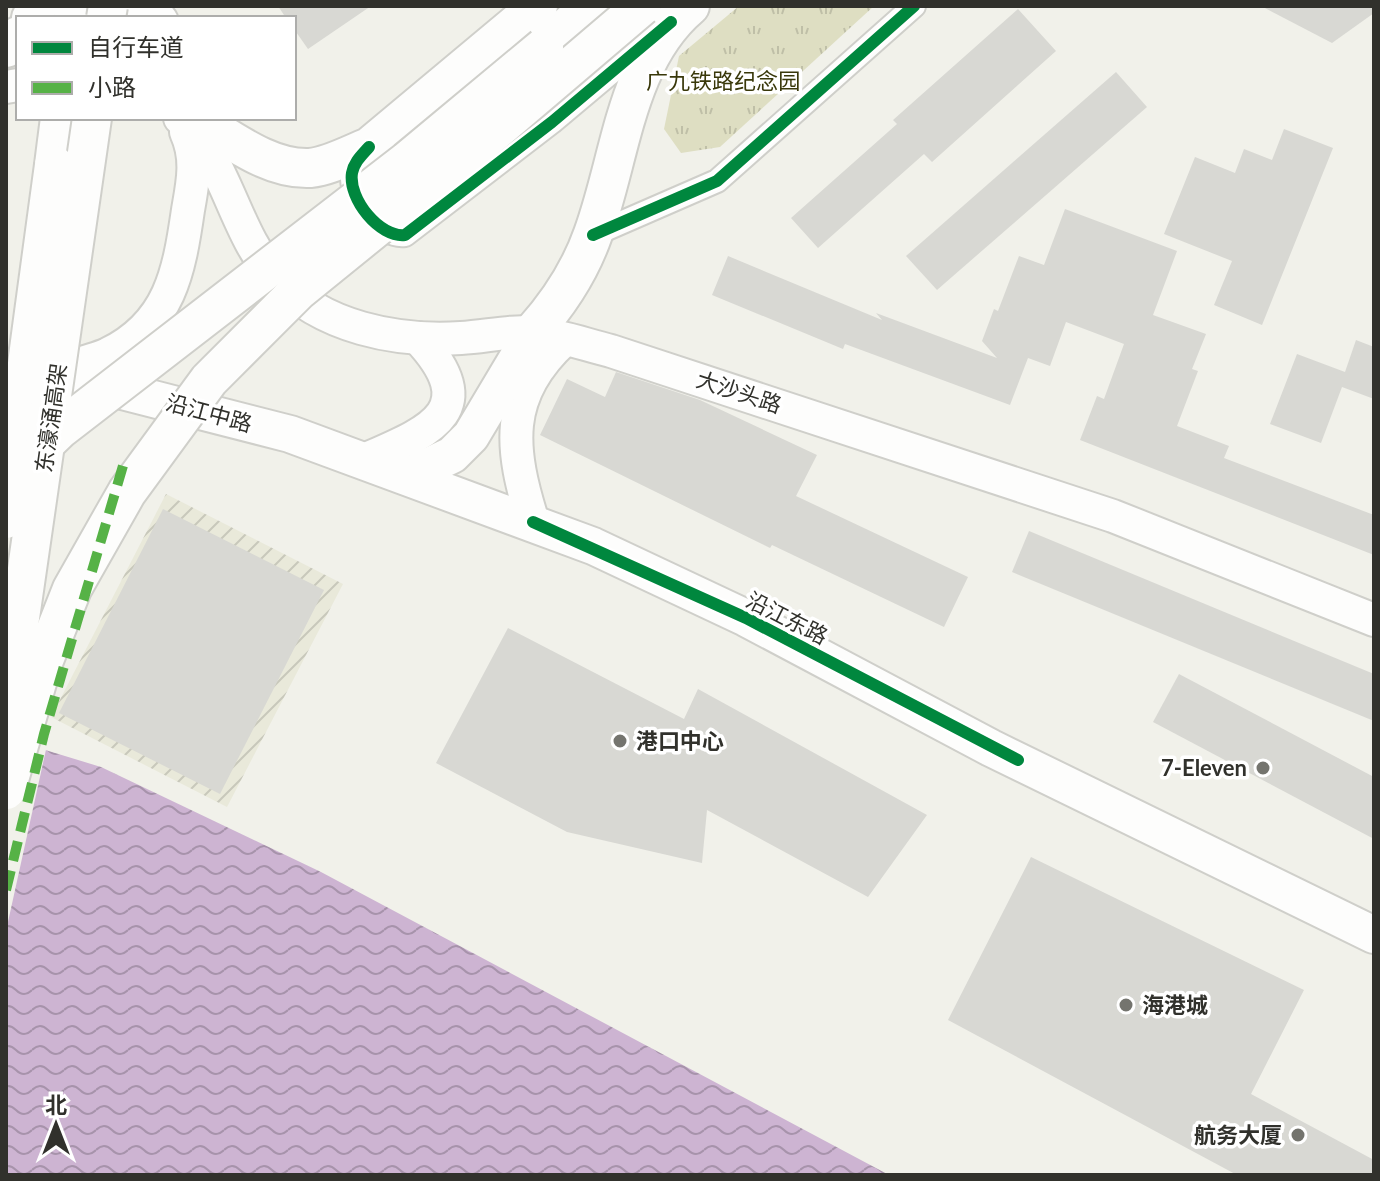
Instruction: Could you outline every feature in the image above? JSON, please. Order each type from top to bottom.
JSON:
[{"type":"highway","points":[[206,122],[254,153],[283,164],[309,168],[369,147],[538,6]]},
{"type":"highway","points":[[6,481],[59,430],[407,161],[591,6]]},
{"type":"highway","points":[[548,336],[560,302],[593,235],[643,72],[668,11]]},
{"type":"highway","points":[[6,790],[42,665],[72,589],[127,492],[200,391],[298,291],[494,132],[668,11]]},
{"type":"highway","points":[[6,519],[60,120]]},
{"type":"highway","name":"东濠涌高架","points":[[6,717],[92,120]]},
{"type":"main road","points":[[48,372],[107,354],[139,333],[163,305],[177,276],[194,180],[194,151],[178,120]]},
{"type":"main road","name":"大沙头路","points":[[179,120],[204,145],[253,246],[277,279],[302,299],[356,326],[378,335],[418,338],[548,336],[611,351],[1113,516],[1374,620]]},
{"type":"main road","points":[[408,476],[452,455],[471,436],[548,336]]},
{"type":"main road","points":[[533,522],[517,471],[514,444],[518,418],[531,381],[546,356],[548,336]]},
{"type":"main road","points":[[364,460],[432,428],[443,414],[448,395],[442,373],[432,353],[418,338]]},
{"type":"main road","name":"沿江中路","points":[[6,367],[48,372],[290,434],[408,476]]},
{"type":"main road","name":"沿江东路","points":[[408,476],[533,522],[746,618],[991,748],[1374,935]]},
{"type":"street","points":[[121,6],[164,16]]},
{"type":"street","points":[[593,235],[717,181],[914,6]]},
{"type":"street","points":[[369,147],[356,162],[351,176],[354,189],[384,232],[393,236],[405,235],[540,131],[668,11]]},
{"type":"shaded area","points":[[166,494],[343,584],[227,807],[51,717]]},
{"type":"green space","name":"广九铁路纪念园","points":[[739,6],[874,6],[720,147],[681,153],[664,129],[679,56]]},
{"type":"water","points":[[6,738],[101,767],[321,872],[889,1175],[6,1175]]},
{"type":"pier","points":[[6,734],[47,745],[6,931]]},
{"type":"building","points":[[278,6],[371,6],[308,49],[296,32],[296,16],[285,16]]},
{"type":"building","points":[[1261,6],[1374,6],[1374,13],[1332,43]]},
{"type":"building","points":[[1018,9],[1056,51],[932,162],[924,154],[818,248],[791,218],[897,124],[893,120]]},
{"type":"building","points":[[1116,72],[1147,107],[937,290],[906,256]]},
{"type":"building","points":[[1284,129],[1333,148],[1262,325],[1214,305],[1232,261],[1164,234],[1195,157],[1235,173],[1244,149],[1272,160]]},
{"type":"building","points":[[1065,209],[1177,251],[1153,315],[1206,334],[1192,369],[1198,371],[1177,426],[1229,446],[1224,458],[1374,515],[1374,555],[1080,440],[1097,396],[1104,399],[1124,344],[1066,322],[1050,366],[1028,358],[1010,405],[845,344],[843,349],[712,295],[728,256],[882,320],[876,313],[997,358],[982,341],[994,309],[998,311],[1019,256],[1044,265]]},
{"type":"building","points":[[1356,340],[1374,347],[1374,399],[1342,387],[1321,443],[1270,424],[1297,354],[1345,372]]},
{"type":"building","points":[[616,372],[700,400],[817,455],[796,496],[968,577],[944,627],[772,545],[770,548],[540,435],[567,379],[605,397]]},
{"type":"building","points":[[163,509],[324,590],[220,794],[59,713]]},
{"type":"building","points":[[1029,531],[1374,674],[1374,721],[1012,572]]},
{"type":"building","name":"港口中心","points":[[508,628],[684,719],[698,689],[927,815],[868,897],[707,810],[702,863],[567,832],[436,763]]},
{"type":"building","points":[[1179,674],[1374,777],[1374,839],[1153,722]]},
{"type":"building","name":"海港城","points":[[1031,857],[1304,990],[1251,1094],[1374,1160],[1374,1175],[1237,1175],[948,1020]]},
{"type":"marked path","points":[[6,890],[44,734],[125,459]]},
{"type":"cycle path","points":[[593,235],[717,181],[914,6]]},
{"type":"cycle path","points":[[369,147],[353,169],[355,194],[376,224],[395,234],[405,235],[552,122],[671,22]]},
{"type":"cycle path","points":[[533,522],[746,618],[1018,760]]},
{"type":"place","name":"港口中心","points":[[620,741]]},
{"type":"place","name":"7-Eleven","points":[[1263,768]]},
{"type":"place","name":"海港城","points":[[1126,1005]]},
{"type":"place","name":"航务大厦","points":[[1298,1135]]}]
